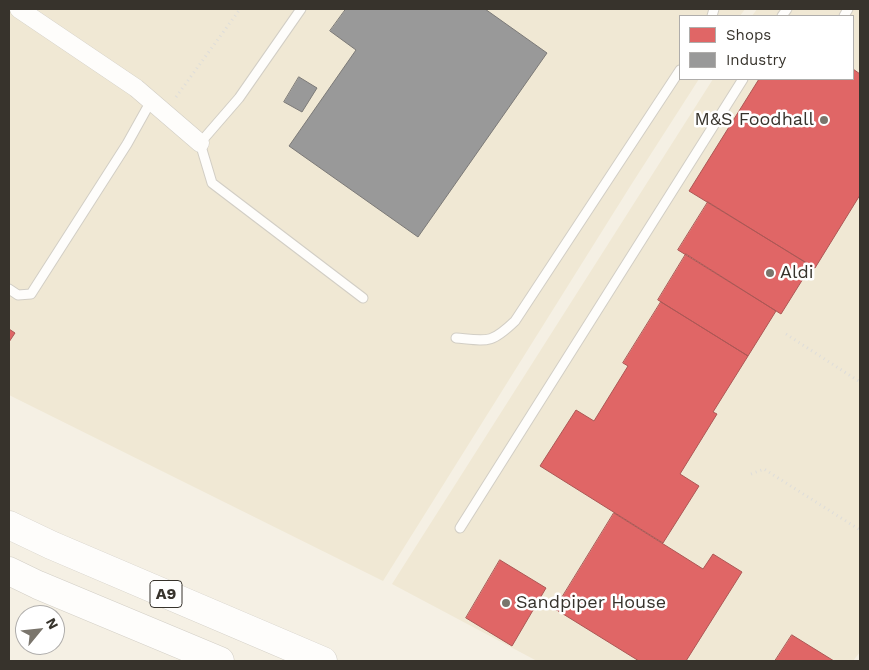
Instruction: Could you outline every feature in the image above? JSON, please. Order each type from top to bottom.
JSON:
[{"type":"highway","name":"A9","points":[[9,525],[51,545],[323,661]]},
{"type":"highway","name":"A9","points":[[9,571],[220,661]]},
{"type":"street","points":[[19,9],[136,88],[200,143]]},
{"type":"lane","points":[[301,9],[239,98],[200,143],[212,183],[363,298]]},
{"type":"lane","points":[[456,338],[486,341],[500,335],[515,321],[679,72]]},
{"type":"lane","points":[[460,528],[742,80]]},
{"type":"lane","points":[[9,289],[18,295],[31,294],[127,144],[151,101]]},
{"type":"path","points":[[166,112],[240,9]]},
{"type":"path","points":[[786,334],[860,382]]},
{"type":"path","points":[[752,474],[764,469],[860,530]]},
{"type":"shaded area","points":[[9,9],[745,9],[741,15],[679,15],[679,80],[698,80],[383,581],[9,395]]},
{"type":"shaded area","points":[[757,9],[860,9],[860,652],[853,661],[537,661],[392,584],[712,80],[854,80],[854,15],[753,15]]},
{"type":"building: Shops","points":[[854,70],[860,74],[860,195],[815,268],[689,191],[758,80],[854,80]]},
{"type":"building: Shops","points":[[708,202],[811,266],[781,314],[678,250]]},
{"type":"building: Shops","points":[[686,254],[776,311],[748,356],[658,300]]},
{"type":"building: Shops","points":[[661,302],[748,356],[713,412],[717,414],[680,474],[699,486],[663,543],[540,466],[576,410],[594,421],[628,366],[623,363]]},
{"type":"building: Shops","points":[[9,329],[15,333],[9,342]]},
{"type":"building: Shops","points":[[614,513],[703,569],[713,554],[742,572],[686,661],[639,661],[555,609]]},
{"type":"building: Shops","name":"Sandpiper House","points":[[500,560],[546,588],[512,646],[466,618]]},
{"type":"building: Shops","points":[[792,635],[834,661],[775,661]]},
{"type":"building: Industry","points":[[346,9],[485,9],[547,53],[418,237],[289,146],[356,50],[330,31]]},
{"type":"building: Industry","points":[[299,77],[317,88],[302,112],[284,102]]},
{"type":"place","name":"M&S Foodhall","points":[[824,120]]},
{"type":"place","name":"Aldi","points":[[770,273]]},
{"type":"place","name":"Sandpiper House","points":[[506,603]]}]
